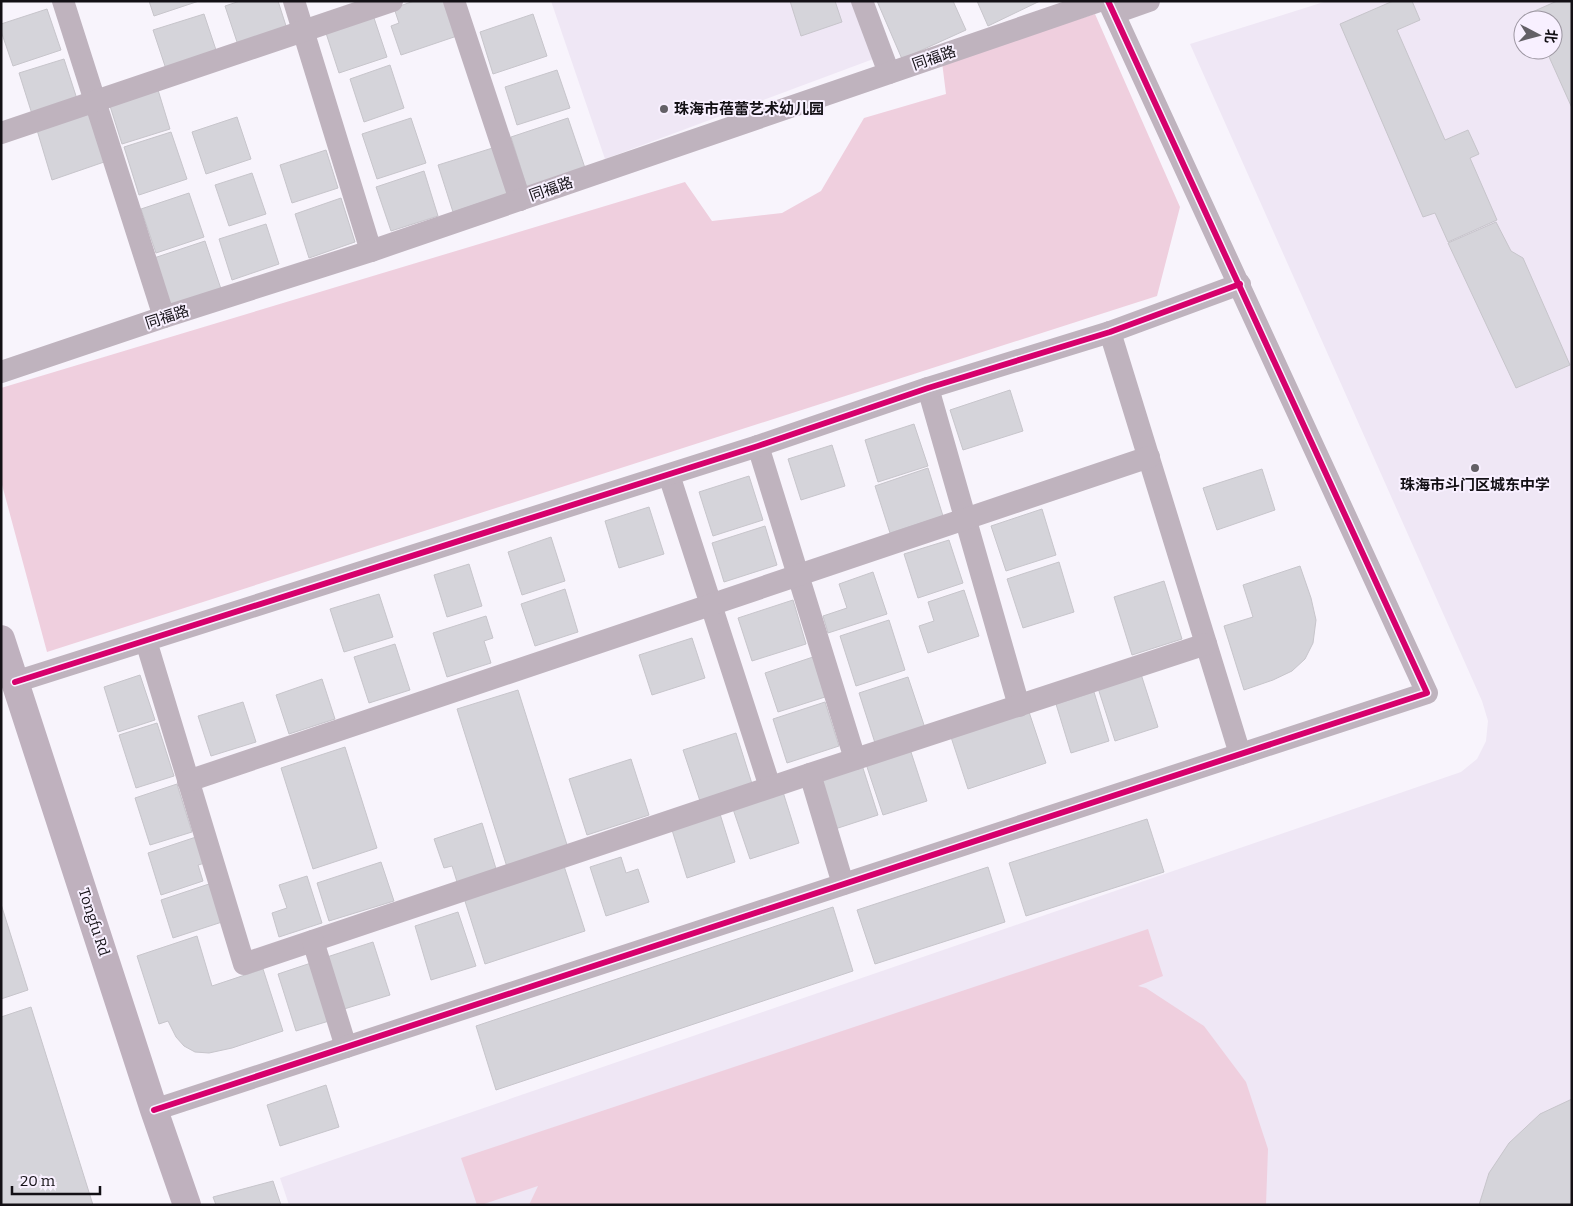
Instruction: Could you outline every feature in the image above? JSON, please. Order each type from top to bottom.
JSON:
[{"type":"street","points":[[63,1],[164,317]]},
{"type":"street","points":[[294,1],[372,251]]},
{"type":"street","points":[[1,133],[392,1]]},
{"type":"street","points":[[454,1],[520,200]]},
{"type":"street","points":[[862,1],[889,73]]},
{"type":"street","name":"同福路","points":[[1,372],[164,317],[372,251],[889,73],[1107,5],[1149,1]]},
{"type":"street","points":[[154,1110],[1427,693],[1240,284],[1107,5]]},
{"type":"street","points":[[15,682],[669,475],[928,388],[1110,332],[1240,284]]},
{"type":"street","points":[[1110,332],[1240,754]]},
{"type":"street","points":[[928,388],[1019,706]]},
{"type":"street","points":[[758,446],[855,759]]},
{"type":"street","points":[[188,781],[1149,457]]},
{"type":"street","points":[[669,475],[770,788]]},
{"type":"street","name":"Tongfu Rd","points":[[1,639],[154,1110],[187,1205]]},
{"type":"street","points":[[146,641],[244,964],[855,759],[1206,644]]},
{"type":"street","points":[[810,774],[844,884]]},
{"type":"street","points":[[313,941],[346,1047]]},
{"type":"shaded area","name":"珠海市蓓蕾艺术幼儿园","points":[[551,1],[856,1],[876,58],[605,159]]},
{"type":"shaded area","name":"珠海市斗门区城东中学","points":[[1327,1],[1572,1],[1572,1205],[289,1205],[280,1178],[1461,772],[1477,759],[1486,741],[1488,721],[1482,701],[1190,44]]},
{"type":"shaded area","points":[[1095,14],[1180,207],[1157,296],[47,652],[1,481],[1,388],[685,182],[712,221],[782,213],[821,191],[864,118],[946,94],[942,62]]},
{"type":"shaded area","points":[[1148,929],[1163,976],[1138,986],[1146,988],[1204,1026],[1246,1082],[1268,1149],[1266,1205],[529,1205],[538,1186],[477,1205],[461,1158]]},
{"type":"building","points":[[149,1],[199,1],[154,16]]},
{"type":"building","points":[[240,1],[278,1],[287,29],[238,45],[225,6]]},
{"type":"building","points":[[414,1],[446,1],[457,36],[401,55],[391,26],[399,23],[394,8]]},
{"type":"building","points":[[790,1],[835,1],[842,22],[801,36]]},
{"type":"building","points":[[877,1],[953,1],[966,30],[902,59]]},
{"type":"building","points":[[977,1],[1040,1],[988,26]]},
{"type":"building","points":[[1393,1],[1412,1],[1420,20],[1397,30],[1445,140],[1468,130],[1479,154],[1470,158],[1497,220],[1448,242],[1435,213],[1423,217],[1340,24]]},
{"type":"building","points":[[1557,1],[1572,1],[1572,108],[1550,60],[1563,60],[1563,10],[1537,10]]},
{"type":"building","points":[[47,9],[61,50],[13,66],[1,31],[1,24]]},
{"type":"building","points":[[204,14],[217,53],[166,69],[153,30]]},
{"type":"building","points":[[533,14],[547,56],[493,74],[480,32]]},
{"type":"building","points":[[373,15],[387,57],[339,73],[325,30]]},
{"type":"building","points":[[64,59],[77,99],[32,114],[19,73]]},
{"type":"building","points":[[390,65],[404,108],[364,122],[350,79]]},
{"type":"building","points":[[557,70],[570,108],[517,125],[505,87]]},
{"type":"building","points":[[158,90],[170,129],[122,144],[110,106]]},
{"type":"building","points":[[91,112],[107,161],[52,180],[37,130]]},
{"type":"building","points":[[237,117],[251,159],[206,174],[192,132]]},
{"type":"building","points":[[411,118],[426,163],[377,179],[362,134]]},
{"type":"building","points":[[568,118],[585,168],[527,188],[511,137]]},
{"type":"building","points":[[171,132],[187,179],[139,195],[124,147]]},
{"type":"building","points":[[499,146],[513,192],[453,212],[438,165]]},
{"type":"building","points":[[326,150],[338,188],[292,203],[280,165]]},
{"type":"building","points":[[424,171],[438,216],[391,231],[376,187]]},
{"type":"building","points":[[252,173],[266,214],[229,226],[215,185]]},
{"type":"building","points":[[189,193],[204,237],[156,253],[141,209]]},
{"type":"building","points":[[341,198],[355,242],[309,258],[295,214]]},
{"type":"building","points":[[1496,222],[1511,251],[1523,258],[1570,365],[1516,388],[1448,243]]},
{"type":"building","points":[[266,224],[279,264],[232,280],[219,239]]},
{"type":"building","points":[[205,241],[221,289],[170,306],[154,258]]},
{"type":"building","points":[[1010,390],[1023,431],[963,450],[950,410]]},
{"type":"building","points":[[914,424],[928,466],[878,482],[865,440]]},
{"type":"building","points":[[832,445],[845,486],[801,500],[788,459]]},
{"type":"building","points":[[928,468],[943,516],[890,533],[875,486]]},
{"type":"building","points":[[1262,469],[1275,510],[1217,530],[1203,488]]},
{"type":"building","points":[[749,476],[763,520],[713,536],[699,492]]},
{"type":"building","points":[[649,507],[664,554],[619,568],[605,521]]},
{"type":"building","points":[[1042,509],[1056,555],[1006,571],[991,526]]},
{"type":"building","points":[[765,526],[777,565],[724,582],[712,543]]},
{"type":"building","points":[[551,537],[565,581],[522,595],[508,552]]},
{"type":"building","points":[[949,540],[963,583],[918,598],[904,554]]},
{"type":"building","points":[[1059,562],[1074,612],[1023,628],[1007,579]]},
{"type":"building","points":[[469,564],[482,606],[447,617],[434,575]]},
{"type":"building","points":[[1300,566],[1316,620],[1313,643],[1305,659],[1292,671],[1244,690],[1224,626],[1253,617],[1243,585]]},
{"type":"building","points":[[873,572],[887,614],[828,633],[823,616],[847,608],[839,584]]},
{"type":"building","points":[[1164,581],[1182,639],[1132,655],[1114,597]]},
{"type":"building","points":[[565,589],[578,632],[535,646],[521,604]]},
{"type":"building","points":[[964,590],[979,636],[928,653],[919,626],[934,621],[928,602]]},
{"type":"building","points":[[379,594],[393,637],[344,652],[330,609]]},
{"type":"building","points":[[793,600],[806,644],[752,661],[738,618]]},
{"type":"building","points":[[486,616],[493,638],[484,641],[491,663],[447,677],[433,633]]},
{"type":"building","points":[[889,620],[905,670],[856,686],[840,636]]},
{"type":"building","points":[[692,638],[705,678],[652,695],[639,655]]},
{"type":"building","points":[[395,644],[410,690],[369,703],[354,657]]},
{"type":"building","points":[[813,657],[825,697],[778,712],[765,673]]},
{"type":"building","points":[[1140,671],[1158,727],[1115,741],[1097,685]]},
{"type":"building","points":[[140,675],[155,720],[118,732],[104,687]]},
{"type":"building","points":[[908,677],[925,728],[875,743],[859,693]]},
{"type":"building","points":[[322,679],[335,719],[289,734],[276,695]]},
{"type":"building","points":[[518,690],[568,848],[507,867],[457,709]]},
{"type":"building","points":[[1094,692],[1109,741],[1071,753],[1056,704]]},
{"type":"building","points":[[243,702],[256,742],[211,756],[198,716]]},
{"type":"building","points":[[825,702],[839,746],[787,763],[773,719]]},
{"type":"building","points":[[1028,709],[1046,763],[968,789],[950,734]]},
{"type":"building","points":[[157,723],[174,776],[136,788],[119,735]]},
{"type":"building","points":[[736,733],[753,787],[701,804],[683,750]]},
{"type":"building","points":[[909,746],[927,801],[883,815],[865,761]]},
{"type":"building","points":[[345,747],[377,848],[313,869],[281,768]]},
{"type":"building","points":[[631,759],[649,815],[587,835],[569,779]]},
{"type":"building","points":[[861,762],[878,815],[832,830],[815,778]]},
{"type":"building","points":[[177,784],[192,832],[150,845],[135,798]]},
{"type":"building","points":[[783,792],[799,843],[750,859],[733,809]]},
{"type":"building","points":[[720,814],[735,862],[687,878],[672,830]]},
{"type":"building","points":[[1147,819],[1164,872],[1026,916],[1009,863]]},
{"type":"building","points":[[482,823],[497,872],[458,885],[452,866],[444,868],[434,839]]},
{"type":"building","points":[[196,837],[205,863],[198,865],[203,881],[161,895],[148,853]]},
{"type":"building","points":[[621,857],[626,873],[638,869],[649,902],[606,916],[590,867]]},
{"type":"building","points":[[381,862],[394,901],[329,921],[317,883]]},
{"type":"building","points":[[564,866],[585,931],[485,964],[464,898]]},
{"type":"building","points":[[988,867],[1005,922],[875,964],[857,910]]},
{"type":"building","points":[[307,876],[322,923],[279,937],[272,913],[287,908],[279,885]]},
{"type":"building","points":[[209,884],[222,922],[173,938],[161,900]]},
{"type":"building","points":[[1,904],[28,990],[1,999]]},
{"type":"building","points":[[833,907],[853,971],[496,1090],[476,1026]]},
{"type":"building","points":[[458,912],[476,966],[431,980],[415,926]]},
{"type":"building","points":[[197,936],[212,986],[263,969],[283,1031],[232,1048],[209,1053],[195,1052],[184,1046],[176,1037],[168,1021],[159,1024],[137,956]]},
{"type":"building","points":[[373,942],[390,995],[344,1009],[327,957]]},
{"type":"building","points":[[311,963],[329,1021],[296,1031],[278,974]]},
{"type":"building","points":[[31,1007],[93,1205],[1,1205],[1,1017]]},
{"type":"building","points":[[326,1085],[339,1127],[280,1146],[267,1105]]},
{"type":"building","points":[[1572,1099],[1572,1205],[1479,1205],[1489,1173],[1509,1143],[1540,1114]]},
{"type":"building","points":[[273,1181],[281,1205],[216,1205],[213,1197]]},
{"type":"cycle path","points":[[154,1110],[1427,693],[1108,1]]},
{"type":"cycle path","points":[[15,682],[758,446],[928,388],[1110,332],[1240,284]]},
{"type":"place","name":"珠海市蓓蕾艺术幼儿园","points":[[664,109]]},
{"type":"place","name":"珠海市斗门区城东中学","points":[[1475,468]]}]
